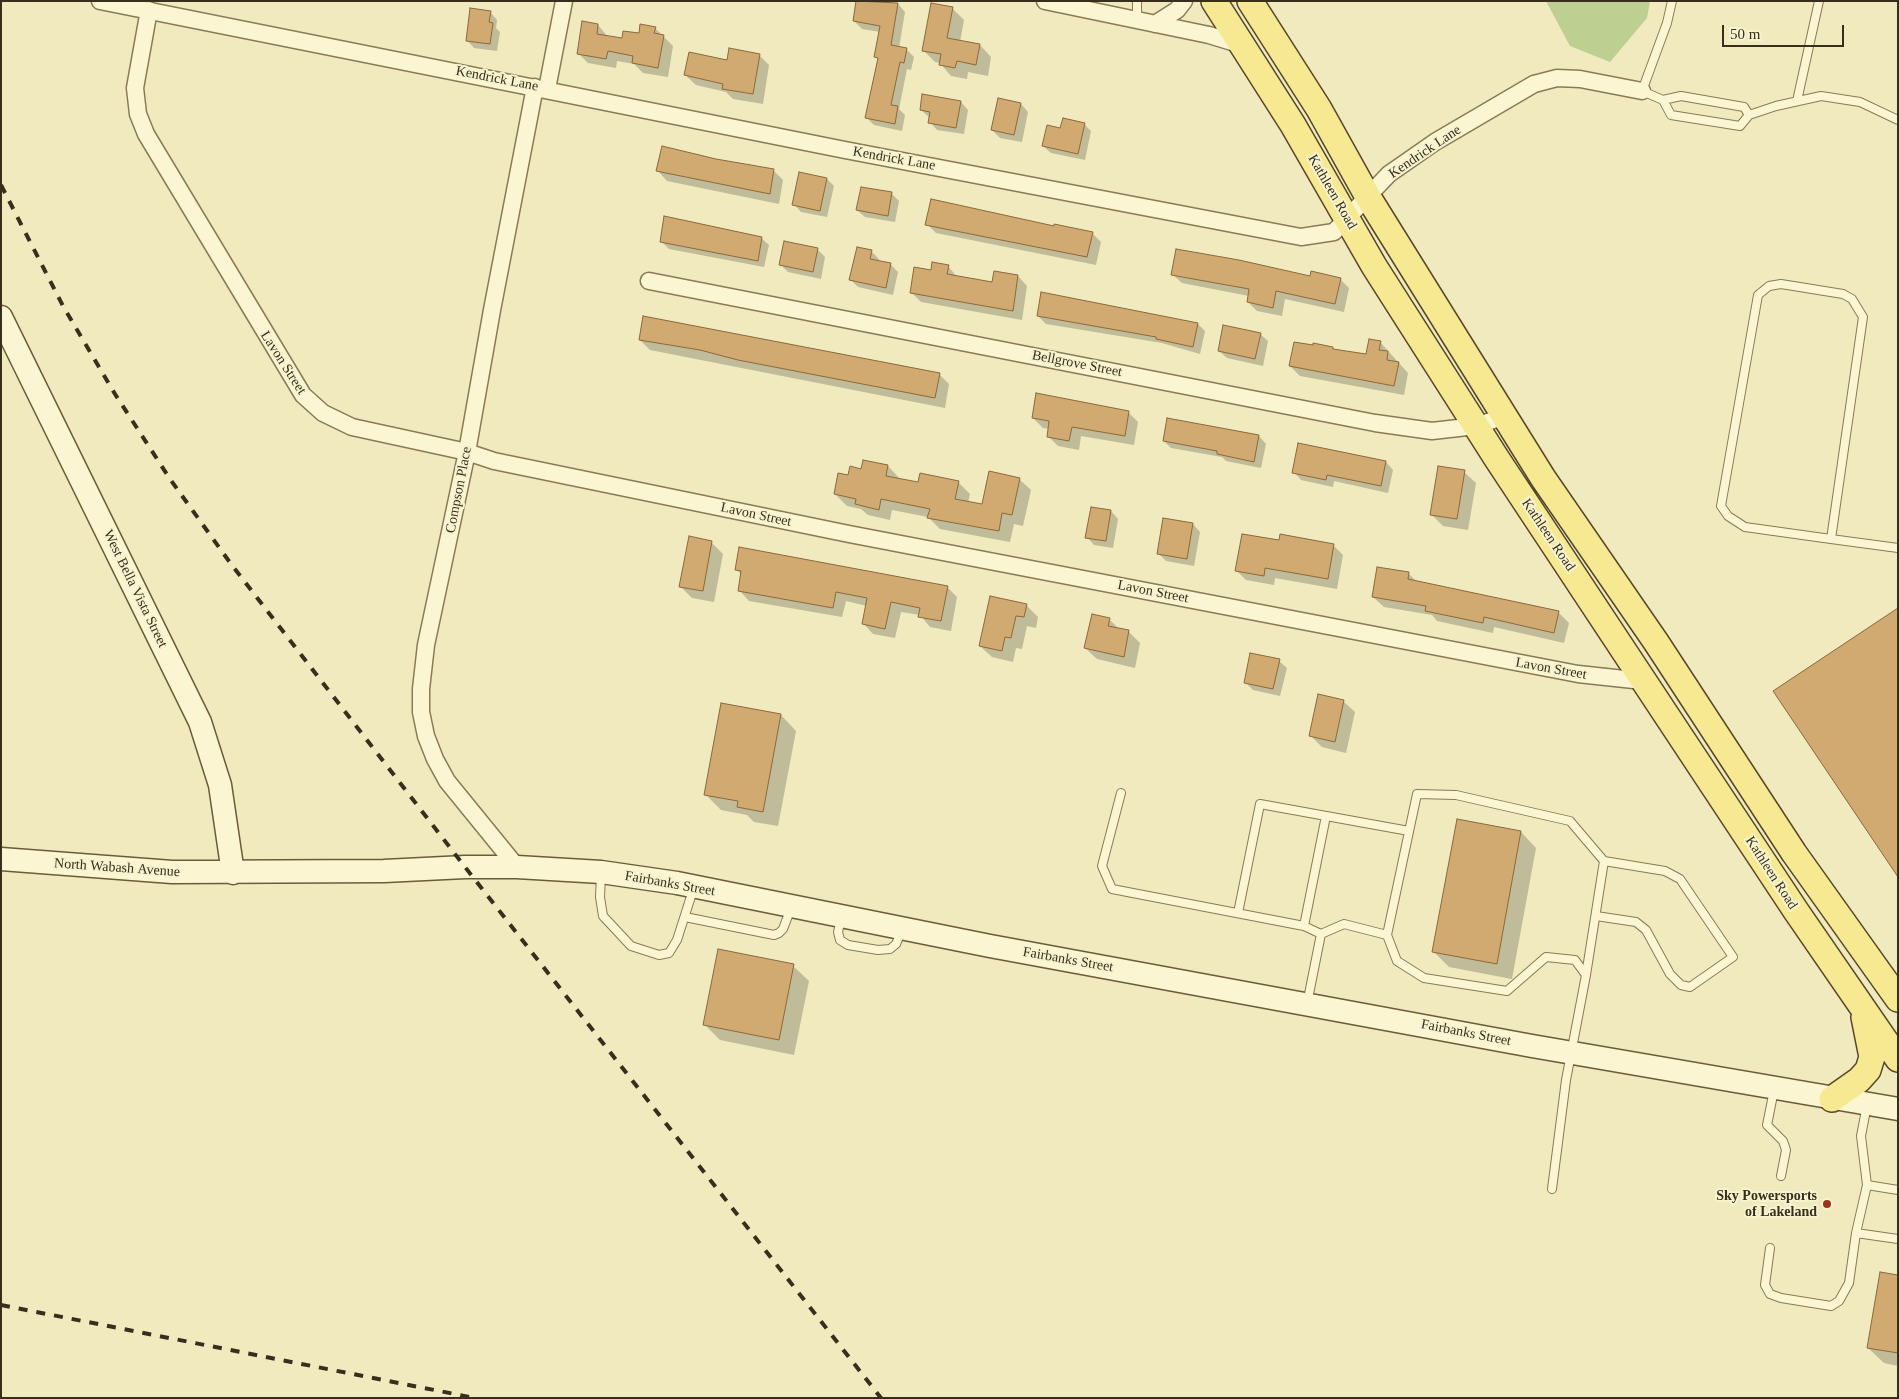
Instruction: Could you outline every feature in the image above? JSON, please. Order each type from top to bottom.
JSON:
[{"type":"main road","name":"Kathleen Road","points":[[1214,1],[1293,125],[1374,266],[1476,426],[1644,682],[1898,1059]]},
{"type":"main road","name":"Kathleen Road","points":[[1250,1],[1319,109],[1368,197],[1543,478],[1656,642],[1794,853],[1898,999]]},
{"type":"main road","points":[[1832,1099],[1859,1080],[1870,1064],[1871,1045],[1862,1005]]},
{"type":"street","name":"Kendrick Lane","points":[[100,1],[836,148],[1301,238],[1334,232],[1389,174],[1435,142],[1534,84],[1557,78],[1580,79],[1642,91]]},
{"type":"street","name":"Compson Place","points":[[517,867],[447,782],[426,736],[421,712],[421,690],[426,645],[467,452],[492,310],[541,88],[564,1]]},
{"type":"street","points":[[1046,1],[1242,44]]},
{"type":"street","points":[[1155,24],[1177,10],[1184,1]]},
{"type":"street","name":"Lavon Street","points":[[149,10],[135,88],[138,114],[146,134],[303,396],[323,412],[352,427],[467,452],[494,461],[849,534],[1578,674],[1644,682]]},
{"type":"street","name":"Bellgrove Street","points":[[649,281],[1375,424],[1432,431],[1476,426],[1505,416]]},
{"type":"street","name":"West Bella Vista Street","points":[[1,317],[200,722],[220,785],[233,873]]},
{"type":"street","name":"North Wabash Avenue","points":[[1,859],[172,872],[233,873]]},
{"type":"street","name":"Fairbanks Street","points":[[233,873],[517,867],[601,872],[694,887],[903,929],[1572,1053],[1898,1109]]},
{"type":"lane","points":[[1137,1],[1137,20]]},
{"type":"lane","points":[[1672,1],[1667,23],[1642,91],[1663,100],[1681,96],[1744,108],[1749,116]]},
{"type":"lane","points":[[1798,101],[1819,1]]},
{"type":"lane","points":[[1663,100],[1671,115],[1740,126],[1749,116],[1776,106],[1821,96],[1860,102],[1898,120]]},
{"type":"lane","points":[[1831,539],[1863,317],[1852,299],[1843,294],[1781,284],[1769,286],[1758,294],[1722,506],[1728,516],[1745,527],[1831,539],[1898,548]]},
{"type":"lane","points":[[1121,793],[1102,866],[1112,890],[1304,926],[1321,934],[1344,924],[1387,935]]},
{"type":"lane","points":[[1586,975],[1575,960],[1546,957],[1508,991],[1424,978],[1397,961],[1387,935],[1417,794],[1456,796],[1570,820],[1604,861],[1665,871],[1680,878],[1733,957],[1690,987],[1681,985],[1670,974],[1646,930],[1636,922],[1596,916]]},
{"type":"lane","points":[[1238,913],[1260,804],[1409,831]]},
{"type":"lane","points":[[1304,926],[1326,816]]},
{"type":"lane","points":[[1552,1189],[1559,1126],[1604,861]]},
{"type":"lane","points":[[601,872],[600,897],[603,916],[632,946],[659,955],[669,953],[677,940],[694,887]]},
{"type":"lane","points":[[684,917],[774,935],[779,934],[783,929],[791,906]]},
{"type":"lane","points":[[1307,1004],[1321,934]]},
{"type":"lane","points":[[1775,1088],[1767,1126],[1783,1141],[1786,1150],[1781,1176]]},
{"type":"lane","points":[[1770,1248],[1765,1285],[1770,1294],[1781,1298],[1831,1306],[1839,1301],[1849,1283],[1856,1233],[1867,1185],[1861,1136],[1867,1105]]},
{"type":"lane","points":[[1867,1185],[1898,1190]]},
{"type":"lane","points":[[1856,1233],[1898,1239]]},
{"type":"green space","points":[[1546,1],[1650,1],[1647,18],[1610,62],[1570,46]]},
{"type":"building","points":[[856,1],[898,3],[891,45],[907,48],[904,63],[900,62],[891,105],[898,106],[895,124],[865,118],[878,58],[874,57],[880,26],[853,21]]},
{"type":"building","points":[[931,3],[953,7],[947,38],[980,44],[976,65],[957,61],[955,68],[939,65],[941,54],[922,51]]},
{"type":"building","points":[[470,8],[491,11],[489,22],[493,23],[490,44],[466,41]]},
{"type":"building","points":[[582,21],[598,24],[597,34],[622,38],[623,31],[639,33],[640,24],[656,27],[654,33],[664,35],[658,68],[632,63],[633,56],[608,51],[606,59],[577,54]]},
{"type":"building","points":[[729,48],[760,54],[753,94],[722,89],[723,84],[684,75],[689,52],[727,60]]},
{"type":"building","points":[[922,94],[961,101],[956,128],[928,123],[930,112],[920,110]]},
{"type":"building","points":[[998,98],[1021,103],[1014,135],[991,130]]},
{"type":"building","points":[[1063,118],[1085,123],[1078,154],[1042,146],[1047,125],[1060,128]]},
{"type":"building","points":[[662,146],[716,159],[774,169],[770,194],[656,171]]},
{"type":"building","points":[[799,172],[827,178],[820,211],[792,205]]},
{"type":"building","points":[[861,187],[892,192],[888,216],[856,210]]},
{"type":"building","points":[[931,199],[1054,226],[1054,224],[1093,232],[1087,257],[925,225]]},
{"type":"building","points":[[664,216],[762,237],[758,261],[660,242]]},
{"type":"building","points":[[784,241],[818,248],[813,272],[779,265]]},
{"type":"building","points":[[857,247],[872,250],[870,259],[891,263],[886,288],[849,280]]},
{"type":"building","points":[[1176,249],[1239,260],[1310,276],[1311,271],[1341,278],[1335,304],[1276,291],[1273,308],[1247,302],[1249,289],[1171,275]]},
{"type":"building","points":[[932,262],[949,265],[947,274],[992,282],[994,271],[1018,275],[1013,311],[910,293],[914,267],[931,270]]},
{"type":"building","points":[[1041,292],[1198,323],[1193,347],[1156,339],[1156,337],[1037,316]]},
{"type":"building","points":[[643,316],[940,373],[935,398],[738,360],[700,350],[639,340]]},
{"type":"building","points":[[1223,325],[1261,333],[1255,359],[1218,351]]},
{"type":"building","points":[[1369,339],[1381,341],[1379,350],[1388,351],[1387,360],[1399,362],[1394,386],[1289,366],[1294,342],[1313,345],[1313,343],[1333,347],[1333,349],[1366,354]]},
{"type":"building","points":[[1036,393],[1129,411],[1125,436],[1072,427],[1069,441],[1047,437],[1049,421],[1032,418]]},
{"type":"building","points":[[1167,418],[1259,435],[1254,462],[1217,454],[1217,451],[1163,441]]},
{"type":"building","points":[[1298,443],[1386,461],[1381,486],[1327,475],[1326,480],[1292,473]]},
{"type":"building","points":[[863,460],[888,465],[886,476],[918,482],[920,473],[959,481],[955,499],[982,504],[989,471],[1020,478],[1012,515],[1002,513],[999,531],[927,518],[930,509],[881,499],[879,510],[855,504],[856,499],[834,494],[838,473],[848,475],[850,466],[861,469]]},
{"type":"building","points":[[1438,466],[1465,470],[1457,519],[1430,515]]},
{"type":"building","points":[[1091,507],[1111,510],[1106,541],[1085,538]]},
{"type":"building","points":[[1163,518],[1193,523],[1187,559],[1157,554]]},
{"type":"building","points":[[1242,534],[1279,540],[1280,534],[1334,544],[1328,579],[1265,568],[1264,576],[1235,571]]},
{"type":"building","points":[[689,536],[712,541],[703,591],[679,587]]},
{"type":"building","points":[[739,547],[948,586],[941,621],[918,617],[920,608],[891,602],[885,629],[862,624],[867,598],[836,592],[833,608],[738,591],[741,571],[735,570]]},
{"type":"building","points":[[1377,567],[1409,572],[1408,579],[1559,611],[1554,633],[1484,617],[1483,623],[1425,611],[1426,606],[1372,597]]},
{"type":"building","points":[[990,596],[1027,604],[1024,617],[1016,616],[1011,638],[1005,637],[1002,651],[979,646]]},
{"type":"building","points":[[1898,608],[1898,877],[1773,691]]},
{"type":"building","points":[[1092,614],[1110,618],[1108,626],[1129,630],[1124,657],[1084,648]]},
{"type":"building","points":[[1250,653],[1280,659],[1273,689],[1244,683]]},
{"type":"building","points":[[1318,694],[1344,700],[1335,742],[1309,736]]},
{"type":"building","points":[[721,703],[781,714],[763,812],[737,807],[738,801],[704,795]]},
{"type":"building","points":[[1457,819],[1521,831],[1497,964],[1432,952]]},
{"type":"building","points":[[718,949],[794,964],[779,1040],[703,1025]]},
{"type":"building","points":[[1880,1272],[1898,1275],[1898,1353],[1867,1348]]},
{"type":"railway","points":[[1,185],[63,306],[115,394],[170,479],[231,564],[465,867],[881,1398]]},
{"type":"railway","points":[[1,1305],[475,1398]]},
{"type":"place","name":"Sky Powersports of Lakeland","points":[[1827,1204]]}]
